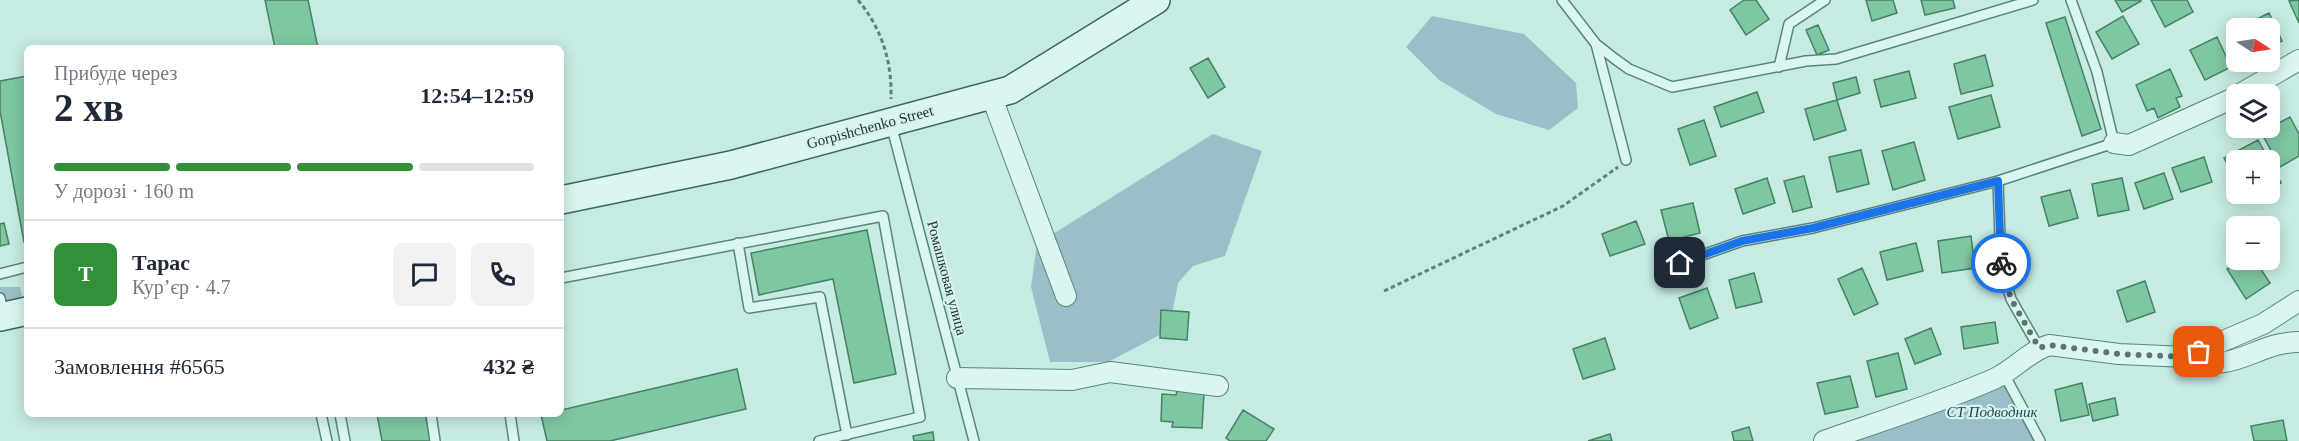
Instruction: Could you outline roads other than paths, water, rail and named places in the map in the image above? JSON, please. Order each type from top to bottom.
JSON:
[{"type":"main road","name":"Gorpishchenko Street","points":[[564,199],[731,165],[1010,90],[1156,0]]},
{"type":"street","points":[[2258,84],[2299,60]]},
{"type":"street","points":[[991,95],[1066,296]]},
{"type":"street","points":[[2114,143],[2129,146],[2226,102]]},
{"type":"street","points":[[2186,357],[2263,324],[2299,301]]},
{"type":"street","points":[[1824,441],[1954,397],[2004,374],[2039,348],[2049,345],[2119,354],[2186,357],[2203,363],[2225,364],[2299,342]]},
{"type":"street","points":[[957,378],[1072,380],[1110,372],[1218,386]]},
{"type":"lane","points":[[1562,0],[1596,44],[1629,69],[1672,87],[1836,58],[2033,0]]},
{"type":"lane","points":[[1779,67],[1789,24],[1825,0]]},
{"type":"lane","points":[[1680,263],[1742,241],[1813,228],[1998,181],[2114,143],[2097,72],[2071,0]]},
{"type":"lane","points":[[1596,44],[1626,160]]},
{"type":"lane","name":"Ромашковая улица","points":[[891,122],[974,441]]},
{"type":"lane","points":[[1998,181],[2001,267],[2011,299],[2039,348]]},
{"type":"lane","points":[[564,277],[883,216],[920,417],[819,441]]},
{"type":"lane","points":[[738,243],[749,308],[820,297],[847,435]]},
{"type":"lane","points":[[0,274],[24,268]]},
{"type":"lane","points":[[2004,374],[2040,441]]},
{"type":"lane","points":[[322,417],[327,441]]},
{"type":"lane","points":[[341,417],[345,441]]},
{"type":"lane","points":[[431,417],[435,441]]},
{"type":"lane","points":[[510,417],[514,441]]},
{"type":"park label","name":"СТ Подводник","points":[[1992,412]]}]
